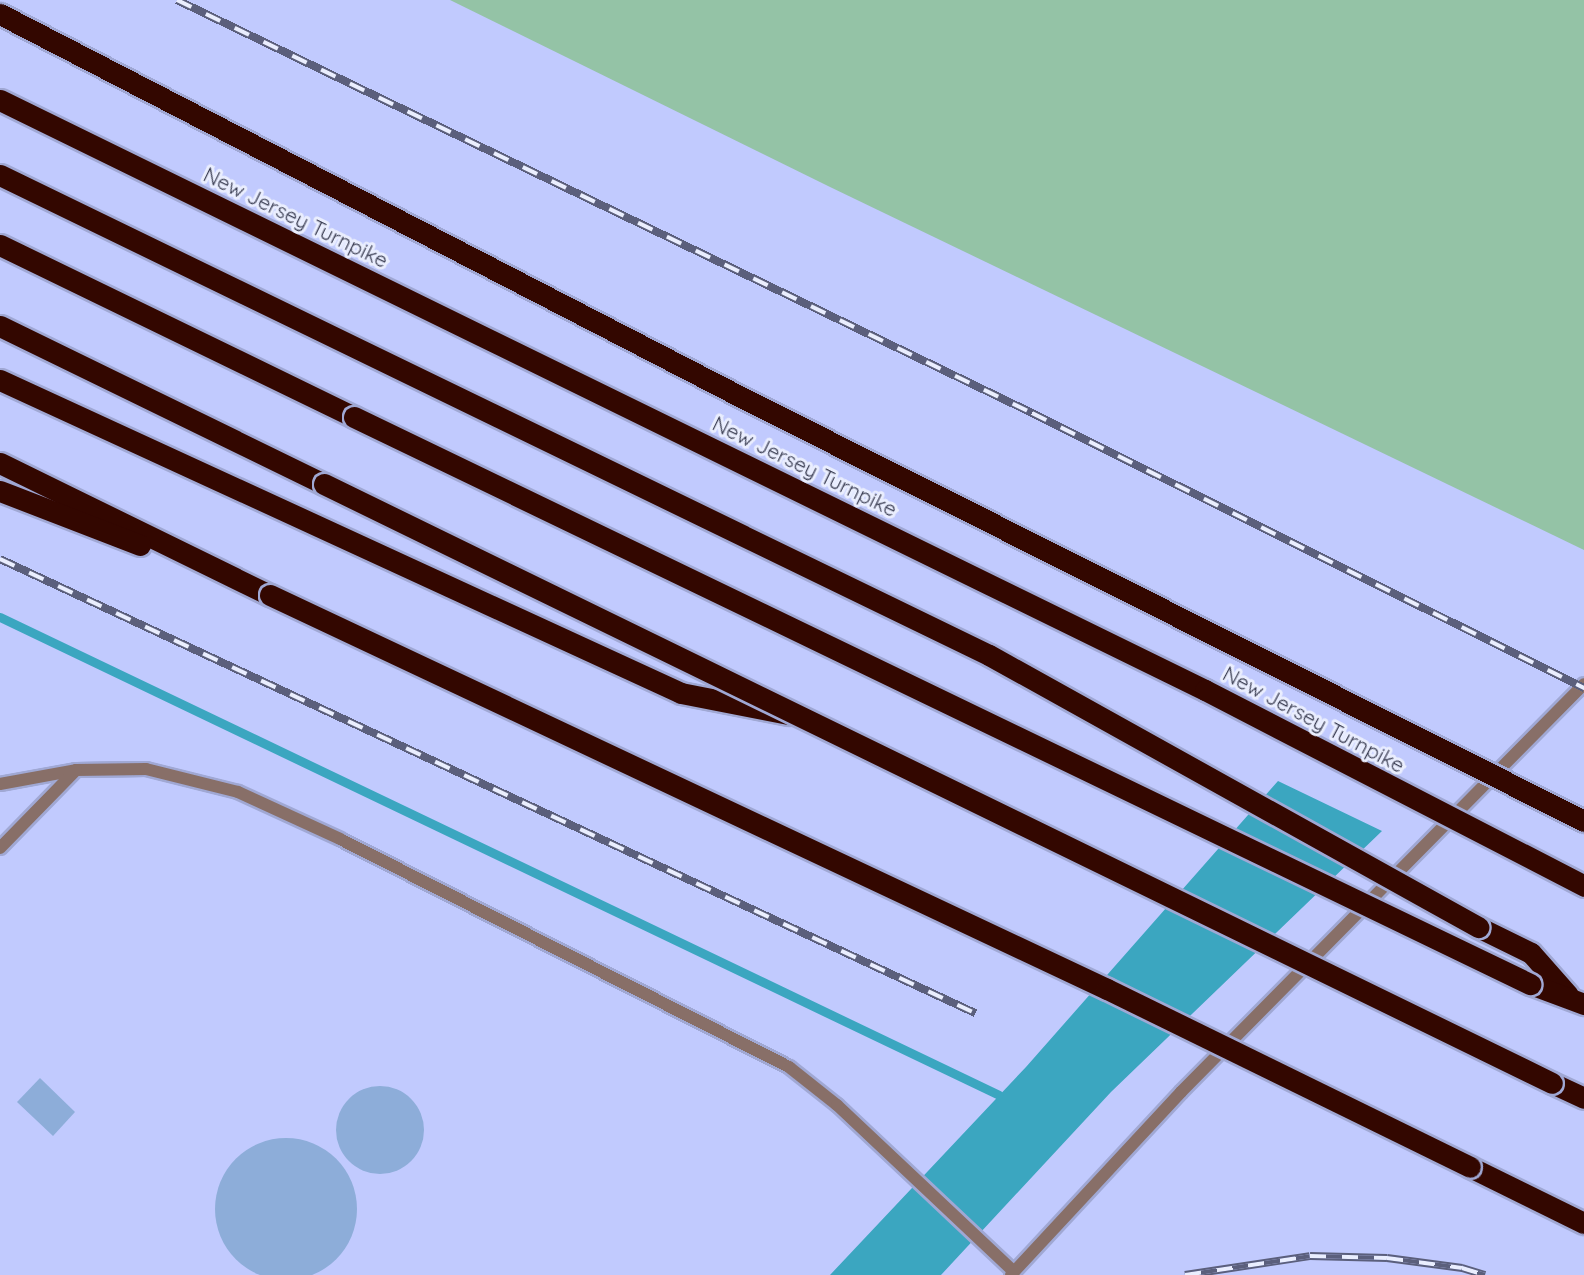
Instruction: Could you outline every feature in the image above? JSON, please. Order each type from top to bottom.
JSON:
[{"type":"highway","points":[[0,15],[747,400],[1584,821]]},
{"type":"highway","name":"New Jersey Turnpike","points":[[0,100],[1205,690],[1584,886]]},
{"type":"highway","points":[[0,175],[989,655],[1531,953],[1576,1000]]},
{"type":"highway","points":[[0,246],[1530,984],[1576,1000]]},
{"type":"highway","points":[[0,326],[793,715],[1584,1098]]},
{"type":"highway","points":[[0,380],[681,693],[793,715]]},
{"type":"highway","points":[[0,463],[270,595],[1107,989],[1584,1223]]},
{"type":"highway","points":[[0,491],[270,595]]},
{"type":"lane","points":[[0,784],[76,770],[146,769],[238,792],[340,838],[789,1067],[837,1105],[984,1243],[1013,1274],[1181,1092],[1584,684]]},
{"type":"lane","points":[[0,848],[76,770]]},
{"type":"green space","points":[[450,0],[1584,0],[1584,550],[828,186]]},
{"type":"water","points":[[1278,781],[1382,831],[1111,1092],[941,1275],[830,1275],[1026,1067]]},
{"type":"building","points":[[40,1078],[75,1112],[53,1136],[17,1102]]},
{"type":"building","points":[[380,1086],[397,1090],[411,1099],[420,1113],[424,1130],[420,1147],[411,1161],[397,1170],[380,1174],[363,1170],[349,1161],[340,1147],[336,1130],[340,1113],[349,1099],[363,1090]]},
{"type":"building","points":[[286,1138],[313,1143],[336,1159],[352,1182],[357,1209],[352,1236],[336,1259],[313,1275],[286,1280],[259,1275],[236,1259],[220,1236],[215,1209],[220,1182],[236,1159],[259,1143]]},
{"type":"waterway","points":[[0,617],[999,1095]]},
{"type":"railway","points":[[177,0],[1032,413],[1584,688]]},
{"type":"railway","points":[[0,559],[975,1013]]},
{"type":"railway","points":[[1185,1275],[1310,1256],[1387,1258],[1462,1268],[1485,1275]]}]
